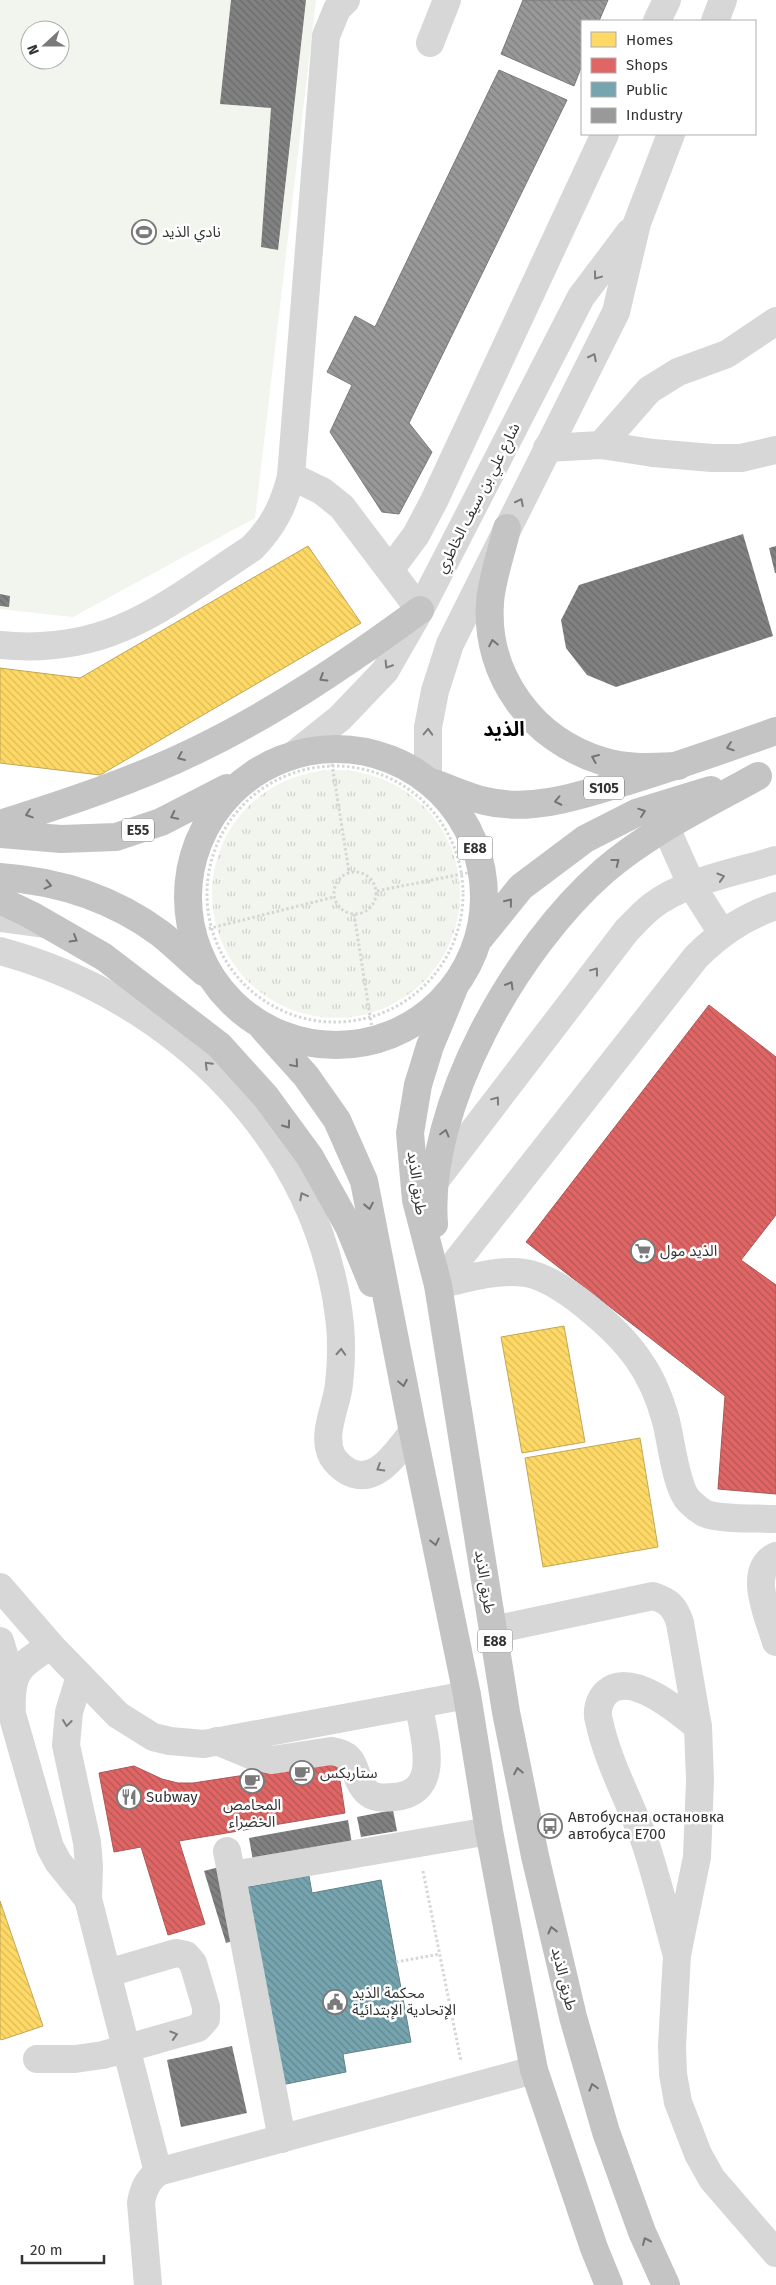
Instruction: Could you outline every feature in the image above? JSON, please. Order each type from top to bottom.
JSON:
[{"type":"highway","points":[[507,528],[490,602],[491,629],[496,660],[508,688],[520,705],[538,726],[561,743],[602,761],[632,767],[678,766]]},
{"type":"highway","points":[[0,824],[134,777],[195,751],[275,708],[350,661],[420,610]]},
{"type":"highway","name":"S105","points":[[428,781],[485,802],[514,804],[547,803],[576,797],[678,766],[776,732]]},
{"type":"highway","name":"E88","points":[[263,1028],[298,1041],[334,1047],[373,1030],[406,1030],[436,1008],[454,988],[468,965],[478,940],[484,906],[472,872],[471,837],[453,806],[428,781],[398,762],[365,751],[331,757],[295,754],[263,767],[234,788],[212,814],[197,845],[188,879],[188,914],[202,930],[196,948],[212,979],[226,998],[243,1014],[263,1028],[306,1076],[337,1120],[364,1181],[467,1695],[489,1831],[534,2070],[594,2248],[609,2285]]},
{"type":"highway","name":"E55","points":[[0,834],[61,839],[116,837],[170,818],[203,802],[263,767]]},
{"type":"highway","points":[[438,1285],[432,1203],[438,1159],[459,1089],[479,1038],[519,968],[563,912],[603,872],[636,846],[767,773]]},
{"type":"highway","name":"S105","points":[[478,940],[521,887],[585,839],[636,813],[767,773]]},
{"type":"highway","points":[[0,877],[22,879],[89,894],[126,912],[161,934],[212,979]]},
{"type":"highway","points":[[0,900],[50,925],[104,956],[219,1045],[266,1097],[310,1157],[350,1227],[395,1341]]},
{"type":"highway","name":"طريق الذيد","points":[[454,988],[430,1046],[418,1086],[410,1133],[416,1200],[438,1285],[493,1630],[534,1856],[573,2017],[606,2132],[642,2232],[666,2285]]},
{"type":"street","points":[[0,644],[42,647],[86,641],[107,635],[147,617],[252,548],[280,512],[291,476],[326,36],[338,10],[346,0]]},
{"type":"street","points":[[430,43],[447,0]]},
{"type":"street","points":[[657,20],[667,0]]},
{"type":"street","points":[[715,20],[723,0]]},
{"type":"street","points":[[390,570],[416,535],[434,501],[605,135]]},
{"type":"street","name":"شارع علي بن سيف الخاطري","points":[[428,781],[428,727],[435,691],[450,644],[616,312],[637,223],[671,135]]},
{"type":"street","name":"شارع علي بن سيف الخاطري","points":[[295,754],[340,718],[385,671],[420,610],[581,297],[637,223]]},
{"type":"street","points":[[601,444],[649,390],[678,372],[727,354],[776,321]]},
{"type":"street","points":[[547,448],[601,444],[647,452],[712,458],[741,458],[776,450]]},
{"type":"street","points":[[291,476],[322,491],[342,507],[420,610]]},
{"type":"street","points":[[666,828],[692,886],[722,933]]},
{"type":"street","points":[[435,1181],[627,930],[652,905],[692,886],[776,860]]},
{"type":"street","points":[[438,1285],[696,957],[722,933],[752,915],[776,906]]},
{"type":"street","points":[[0,918],[50,925]]},
{"type":"street","points":[[0,951],[37,962],[71,976],[136,1011],[196,1054],[248,1108],[274,1145],[307,1202],[324,1245],[337,1291],[342,1338],[339,1385],[328,1445],[333,1457],[341,1467],[352,1473],[366,1474],[378,1471],[388,1463],[413,1432]]},
{"type":"street","points":[[438,1285],[500,1272],[526,1273],[551,1282],[573,1296],[617,1333],[638,1359],[651,1381],[666,1421],[678,1479],[687,1499],[705,1513],[726,1517],[776,1519]]},
{"type":"street","points":[[776,1556],[765,1564],[761,1574],[760,1585],[776,1642]]},
{"type":"street","points":[[0,1587],[51,1646],[118,1715],[153,1737],[186,1744],[217,1741],[419,1706],[467,1695]]},
{"type":"street","points":[[493,1630],[653,1596],[666,1600],[676,1610],[680,1623],[698,1727],[700,1780],[697,1857],[677,1955],[672,2046],[673,2074],[678,2102],[686,2129],[712,2179],[776,2253]]},
{"type":"street","points":[[0,1641],[7,1664],[12,1714],[44,1832],[58,1862],[88,1899]]},
{"type":"street","points":[[11,1694],[14,1680],[28,1660],[51,1646]]},
{"type":"street","points":[[80,1676],[69,1712],[66,1745],[87,1842],[90,1866],[88,1899],[158,2172]]},
{"type":"street","points":[[677,1955],[645,1843],[619,1780],[598,1720],[598,1708],[603,1696],[612,1687],[628,1686],[666,1701],[698,1727]]},
{"type":"street","points":[[217,1741],[253,1756],[272,1760],[331,1750],[338,1752],[350,1757],[365,1791],[373,1797],[398,1797],[421,1786],[426,1776],[427,1763],[419,1706]]},
{"type":"street","points":[[282,2139],[229,1863],[418,1843],[489,1831]]},
{"type":"street","points":[[37,2059],[75,2059],[127,2049],[198,2028],[206,2019],[206,2008],[193,1963],[186,1955],[176,1953],[108,1973]]},
{"type":"street","points":[[148,2285],[141,2203],[143,2191],[149,2179],[158,2172],[534,2070]]},
{"type":"path","points":[[331,757],[349,872]]},
{"type":"path","points":[[331,757],[392,778],[418,795],[439,818],[472,872],[458,936],[444,964],[425,988],[373,1030],[343,1024],[314,1022],[286,1013],[260,999],[238,979],[202,930],[211,861],[223,830],[243,804],[269,783],[331,757]]},
{"type":"path","points":[[359,871],[368,875],[374,882],[377,891],[376,901],[370,909],[362,914],[354,914],[343,910],[334,897],[336,885],[341,877],[349,872],[359,871]]},
{"type":"path","points":[[377,891],[472,872]]},
{"type":"path","points":[[202,930],[334,897]]},
{"type":"path","points":[[354,914],[373,1030]]},
{"type":"path","points":[[418,1843],[466,2088]]},
{"type":"path","points":[[396,1962],[440,1954]]},
{"type":"green space","name":"نادي الذيد","points":[[0,0],[316,0],[255,518],[73,617],[0,609]]},
{"type":"green space","points":[[336,770],[372,776],[394,785],[414,798],[432,816],[445,836],[454,858],[460,894],[454,930],[445,952],[432,972],[414,990],[394,1003],[372,1012],[336,1018],[300,1012],[278,1003],[258,990],[240,972],[227,952],[218,930],[212,894],[218,858],[227,836],[240,816],[258,798],[278,785],[300,776]]},
{"type":"building: Homes","points":[[308,546],[361,623],[100,775],[0,763],[0,668],[80,678]]},
{"type":"building: Homes","points":[[564,1326],[585,1442],[522,1453],[501,1337]]},
{"type":"building: Homes","points":[[640,1438],[658,1547],[543,1567],[525,1458]]},
{"type":"building: Homes","points":[[0,1901],[43,2026],[1,2040],[0,2038]]},
{"type":"building: Shops","name":"الذيد مول","points":[[709,1005],[776,1057],[776,1215],[741,1260],[776,1285],[776,1494],[718,1489],[725,1396],[526,1242]]},
{"type":"building: Shops","points":[[337,1761],[345,1813],[179,1841],[205,1924],[168,1935],[141,1847],[114,1852],[99,1773],[134,1766],[162,1779],[178,1783],[193,1783]]},
{"type":"building: Public","name":"محكمة الذيد الإتحادية الإبتدائية","points":[[309,1876],[312,1893],[381,1880],[411,2042],[343,2054],[346,2072],[281,2085],[243,1888]]},
{"type":"building: Industry","points":[[523,0],[608,0],[599,20],[581,20],[581,68],[574,86],[501,54]]},
{"type":"building: Industry","points":[[499,70],[567,100],[409,423],[432,452],[399,514],[382,512],[330,432],[352,385],[327,372],[355,316],[375,327]]},
{"type":"building: Other","points":[[231,0],[306,0],[278,250],[261,247],[271,108],[220,104]]},
{"type":"building: Other","points":[[743,534],[773,636],[616,687],[587,675],[566,648],[561,620],[579,585]]},
{"type":"building: Other","points":[[776,546],[776,573],[775,573],[769,548]]},
{"type":"building: Other","points":[[0,594],[10,596],[9,607],[0,606]]},
{"type":"building: Other","points":[[393,1810],[397,1831],[361,1837],[357,1817]]},
{"type":"building: Other","points":[[348,1820],[352,1844],[253,1861],[249,1838]]},
{"type":"building: Other","points":[[219,1867],[240,1939],[226,1943],[204,1871]]},
{"type":"building: Other","points":[[232,2046],[247,2113],[181,2127],[167,2060]]},
{"type":"place","name":"نادي الذيد","points":[[144,232]]},
{"type":"place","name":"الذيد مول","points":[[643,1251]]},
{"type":"place","name":"ستاربكس","points":[[302,1773]]},
{"type":"place","name":"المحامص الخضراء","points":[[252,1781]]},
{"type":"place","name":"Subway","points":[[129,1797]]},
{"type":"place","name":"Автобусная остановка автобуса Е700","points":[[550,1826]]},
{"type":"place","name":"محكمة الذيد الإتحادية الإبتدائية","points":[[335,2002]]},
{"type":"district","name":"الذيد","points":[[504,729]]}]
